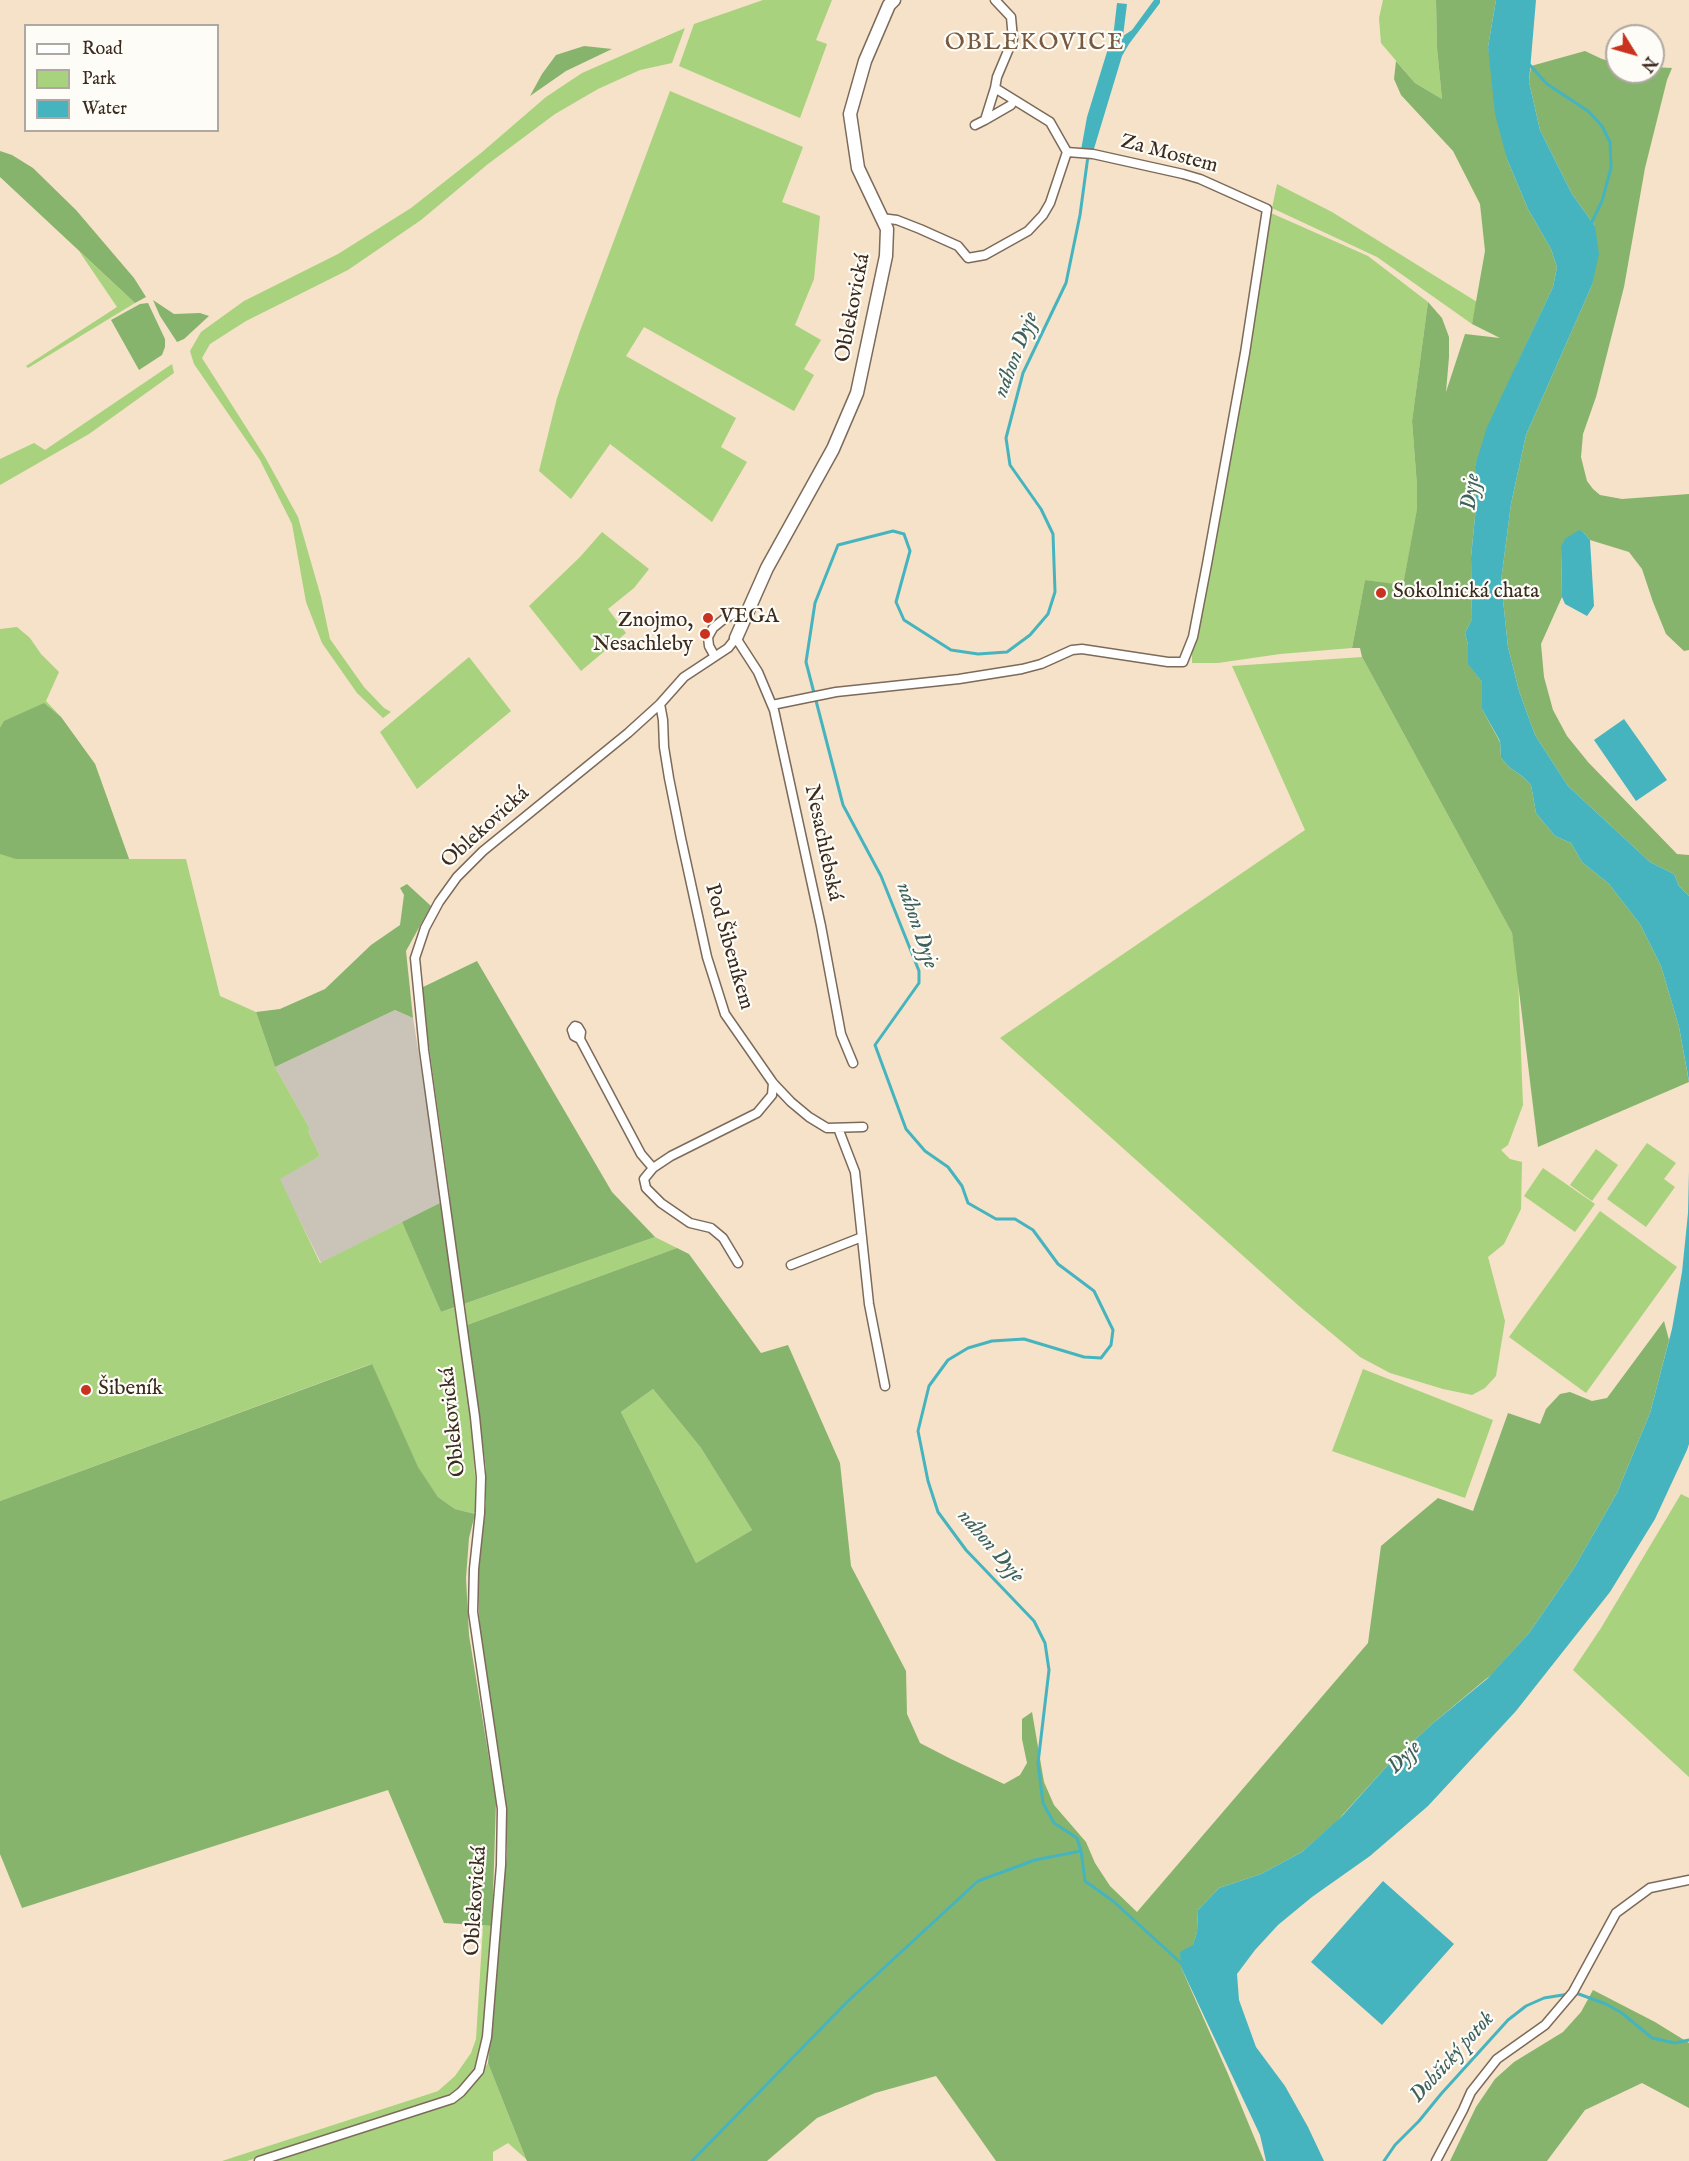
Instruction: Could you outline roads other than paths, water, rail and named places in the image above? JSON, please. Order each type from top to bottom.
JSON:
[{"type":"street","name":"Oblekovická","points":[[258,2161],[452,2098],[474,2079],[482,2061],[487,2037],[501,1865],[502,1809],[473,1612],[481,1477],[475,1417],[424,1050],[415,958],[439,902],[457,877],[483,851],[628,733],[660,704],[684,677],[714,655],[728,648],[736,638],[767,568],[832,449],[857,393],[886,256],[886,230],[858,168],[850,114],[865,61],[889,5],[894,0]]},
{"type":"street","points":[[985,120],[997,78],[1013,39],[1011,17],[995,0]]},
{"type":"street","points":[[881,218],[897,220],[958,246],[968,258],[985,255],[1029,231],[1050,203],[1067,152],[1050,122],[995,88]]},
{"type":"street","points":[[975,125],[1011,105],[1014,100]]},
{"type":"street","name":"Za Mostem","points":[[772,705],[808,699],[822,694],[1022,669],[1041,664],[1071,650],[1082,649],[1168,662],[1183,662],[1193,637],[1205,574],[1245,353],[1267,209],[1200,179],[1094,154],[1067,152]]},
{"type":"street","points":[[714,655],[709,646],[708,637],[713,628],[724,619],[747,613]]},
{"type":"street","name":"Nesachlebská","points":[[736,638],[758,672],[772,705],[783,745],[841,1034],[853,1063]]},
{"type":"street","name":"Pod Šibeníkem","points":[[660,704],[664,747],[681,838],[707,957],[724,1014],[774,1083],[809,1117],[827,1128],[863,1126]]},
{"type":"street","points":[[580,1039],[641,1154],[653,1168]]},
{"type":"street","points":[[738,1263],[723,1238],[711,1228],[690,1223],[661,1203],[646,1188],[644,1179],[653,1168],[670,1156],[757,1113],[772,1095],[774,1083]]},
{"type":"street","points":[[838,1128],[855,1172],[869,1304],[885,1386]]},
{"type":"street","points":[[791,1265],[862,1237]]},
{"type":"street","points":[[1436,2161],[1471,2092],[1481,2078],[1497,2059],[1545,2025],[1573,1992],[1616,1913],[1650,1888],[1689,1880]]},
{"type":"water","points":[[1154,0],[1160,0],[1160,3],[1122,56],[1093,152],[1081,150],[1087,117],[1114,29],[1117,3],[1127,4],[1123,36],[1132,30]]},
{"type":"water","points":[[1496,0],[1536,0],[1529,82],[1540,130],[1572,194],[1595,226],[1599,254],[1592,285],[1526,435],[1511,504],[1501,581],[1508,647],[1519,691],[1535,735],[1568,786],[1650,862],[1674,874],[1679,886],[1689,896],[1689,1081],[1679,1027],[1661,966],[1640,924],[1609,884],[1582,862],[1571,843],[1555,836],[1536,813],[1531,785],[1501,758],[1500,741],[1482,709],[1482,682],[1468,664],[1468,645],[1465,633],[1472,619],[1471,557],[1476,507],[1475,466],[1487,427],[1553,287],[1557,267],[1551,249],[1528,209],[1507,159],[1495,114],[1488,47]]},
{"type":"water","points":[[1579,530],[1590,540],[1594,606],[1587,616],[1565,604],[1562,597],[1561,547],[1565,539]]},
{"type":"water","points":[[1624,719],[1667,780],[1636,801],[1594,740]]},
{"type":"water","name":"Dyje","points":[[1689,1171],[1689,1444],[1687,1450],[1655,1519],[1610,1592],[1516,1711],[1428,1806],[1370,1856],[1312,1897],[1278,1925],[1237,1974],[1239,2000],[1256,2047],[1285,2086],[1324,2161],[1266,2161],[1260,2135],[1181,1967],[1180,1952],[1193,1945],[1197,1932],[1198,1910],[1219,1888],[1261,1874],[1302,1852],[1343,1815],[1387,1766],[1432,1724],[1487,1679],[1529,1633],[1574,1568],[1617,1493],[1650,1413],[1672,1329],[1682,1272],[1688,1213]]},
{"type":"water","points":[[1383,1881],[1454,1944],[1382,2025],[1311,1962]]},
{"type":"waterway","points":[[1528,63],[1547,84],[1588,111],[1602,126],[1610,142],[1611,168],[1602,201],[1590,226]]},
{"type":"waterway","name":"náhon Dyje","points":[[1088,156],[1080,215],[1066,283],[1023,373],[1006,438],[1010,465],[1041,509],[1053,534],[1055,592],[1048,614],[1030,635],[1007,652],[978,654],[951,650],[904,620],[896,602],[910,551],[904,534],[893,531],[838,545],[815,603],[806,662],[843,805],[881,876],[919,971],[919,983],[875,1045],[906,1129],[925,1151],[948,1167],[962,1186],[968,1203],[996,1219],[1015,1219],[1033,1230],[1058,1264],[1094,1291],[1113,1330],[1111,1345],[1101,1358],[1084,1357],[1024,1339],[992,1341],[968,1348],[948,1360],[929,1386],[918,1431],[928,1481],[938,1512],[966,1550],[1034,1621],[1045,1643],[1049,1670],[1038,1763],[1043,1803],[1054,1823],[1077,1838],[1085,1881],[1113,1901],[1181,1963]]},
{"type":"waterway","points":[[692,2161],[847,2002],[978,1881],[1035,1860],[1081,1851]]},
{"type":"waterway","name":"Dobšický potok","points":[[1576,1993],[1606,2004],[1622,2013],[1652,2038],[1675,2043],[1689,2040]]},
{"type":"waterway","name":"Dobšický potok","points":[[1384,2161],[1395,2145],[1508,2020],[1526,2006],[1544,1998],[1569,1994]]},
{"type":"place","name":"Sokolnická chata","points":[[1381,593]]},
{"type":"place","name":"VEGA","points":[[708,618]]},
{"type":"place","name":"Znojmo, Nesachleby","points":[[705,634]]},
{"type":"place","name":"Šibeník","points":[[86,1390]]},
{"type":"district","name":"OBLEKOVICE","points":[[1035,44]]}]
